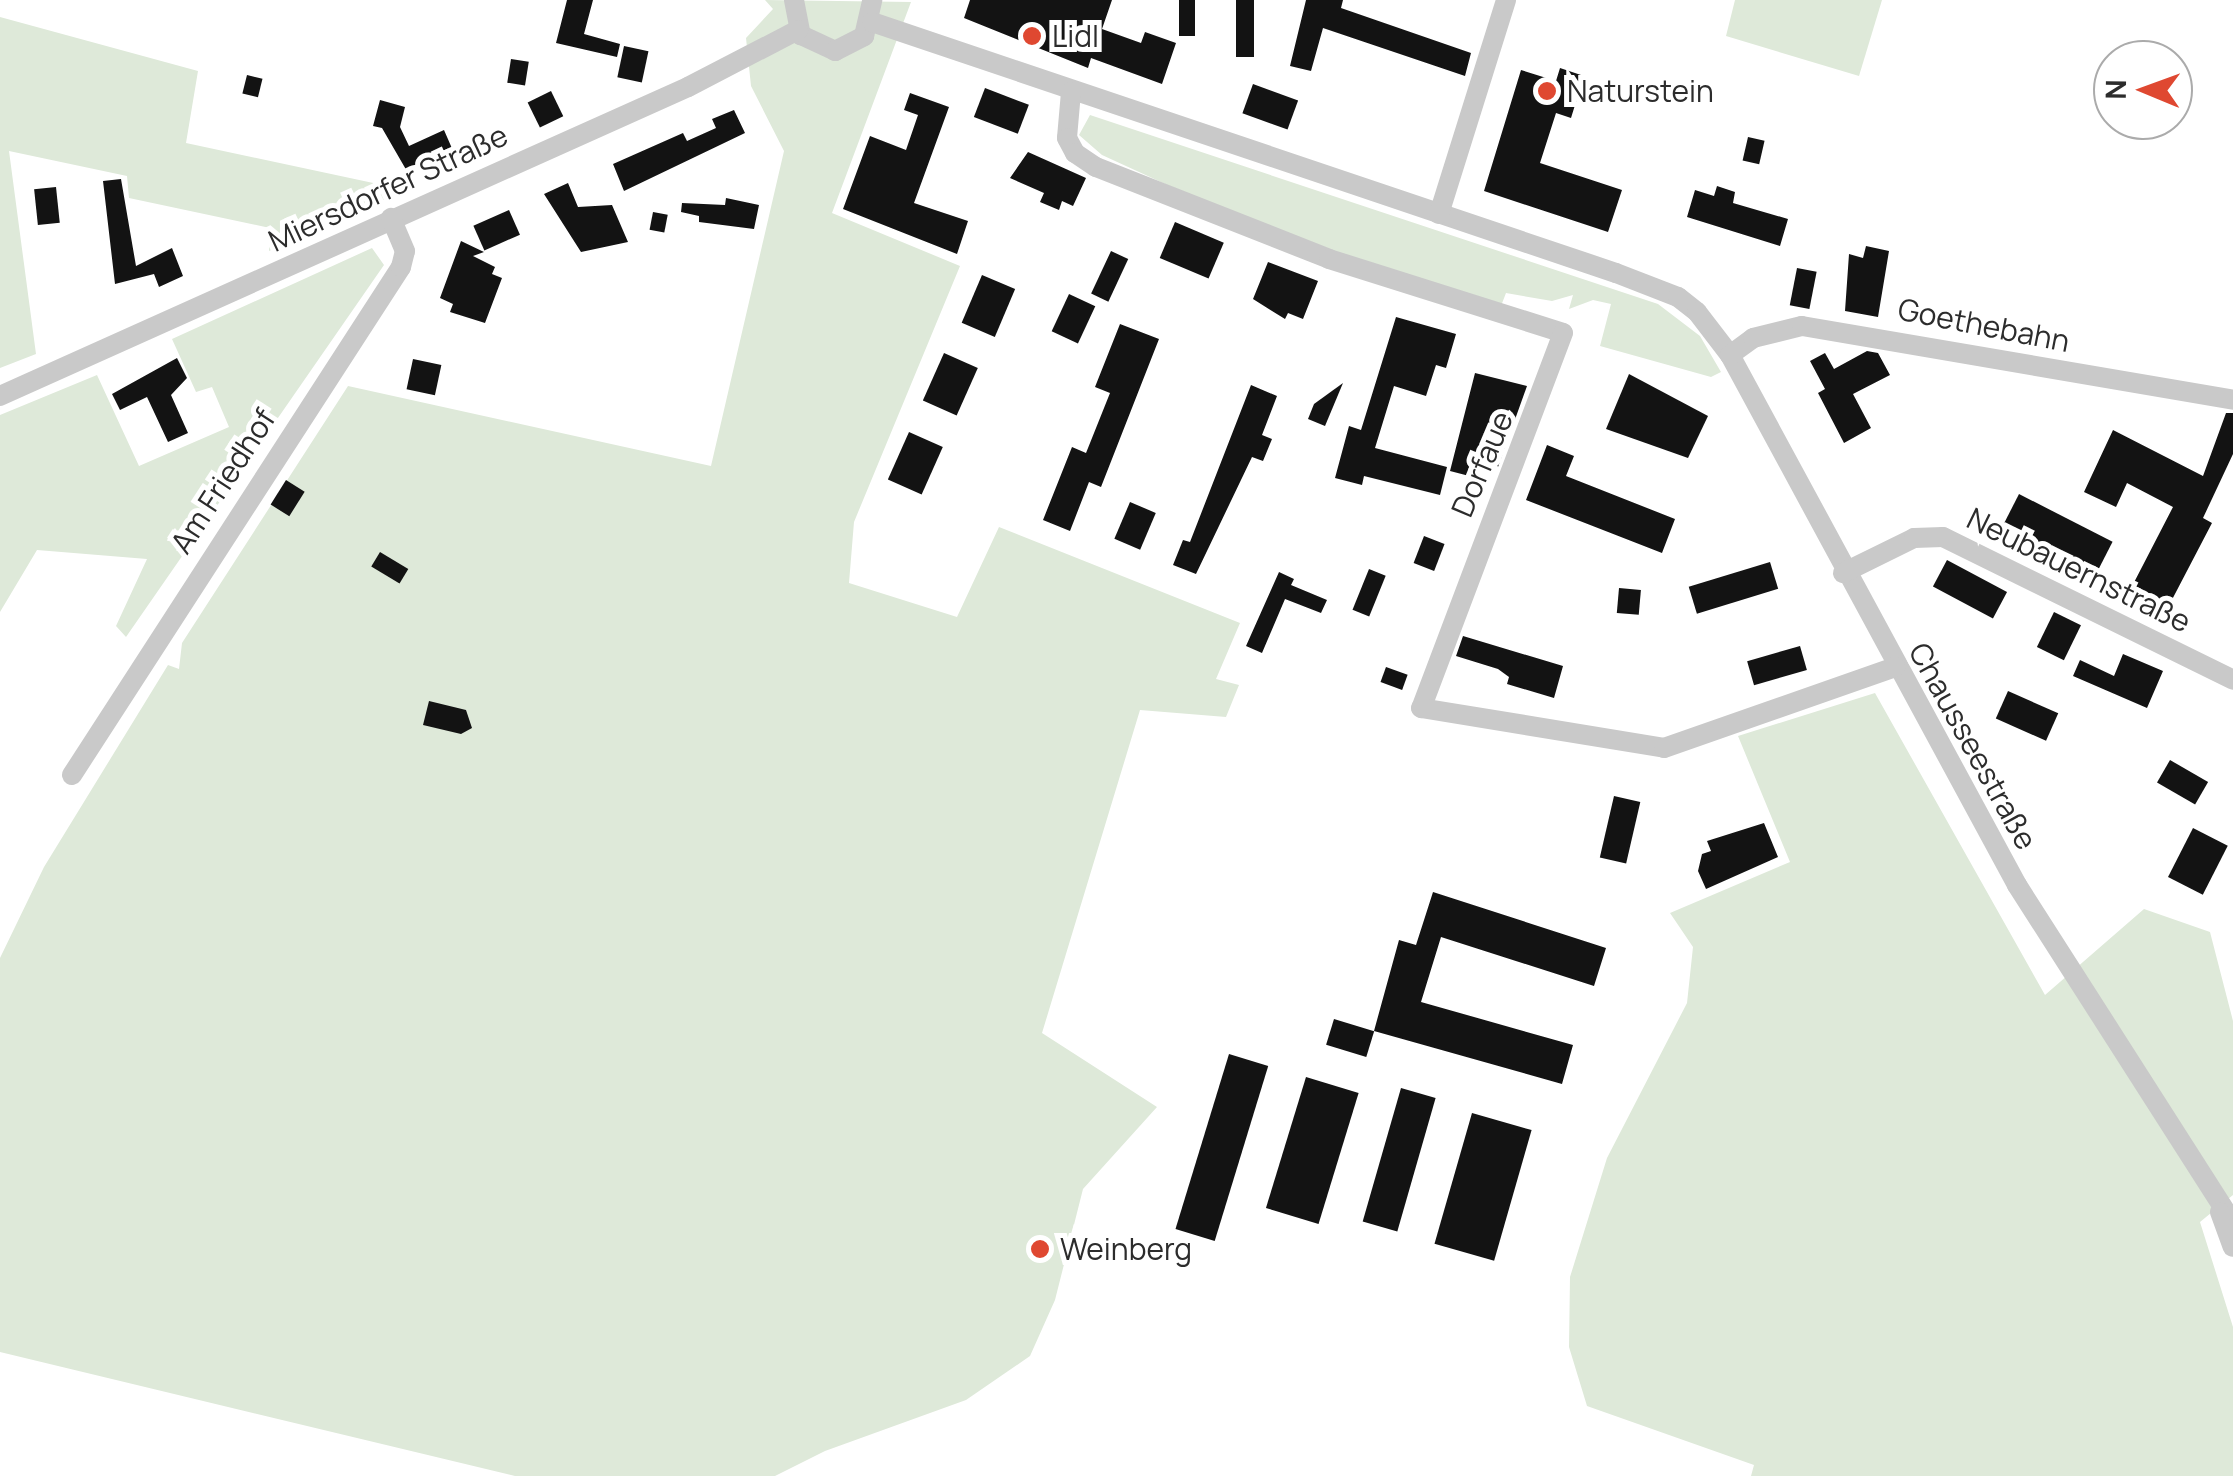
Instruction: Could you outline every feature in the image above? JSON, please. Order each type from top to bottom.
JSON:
[{"type":"street","points":[[794,0],[798,30],[810,44],[835,51],[858,42],[872,11],[1072,92],[1439,214],[1506,0]]},
{"type":"street","name":"Miersdorfer Straße","points":[[0,396],[702,80],[798,30]]},
{"type":"street","name":"Dorfaue","points":[[1072,92],[1067,138],[1075,153],[1096,167],[1254,233],[1563,334],[1421,708],[1664,748],[1894,667]]},
{"type":"street","name":"Chausseestraße","points":[[1439,214],[1648,285],[1696,312],[1730,355],[1843,573],[2016,885],[2215,1200],[2233,1222]]},
{"type":"street","name":"Am Friedhof","points":[[72,775],[401,267],[405,251],[392,218]]},
{"type":"street","name":"Goethebahn","points":[[1730,355],[1753,338],[1802,326],[2233,400]]},
{"type":"street","name":"Neubauernstraße","points":[[1843,573],[1914,538],[1943,537],[2233,680]]},
{"type":"street","name":"Chausseestraße","points":[[2215,1200],[2233,1247]]},
{"type":"green space","points":[[765,0],[911,2],[832,213],[960,266],[854,522],[849,583],[957,617],[999,527],[1240,623],[1216,679],[1239,685],[1226,717],[1140,710],[1042,1033],[1157,1107],[1083,1189],[1055,1300],[1030,1356],[966,1400],[825,1451],[775,1476],[515,1476],[0,1352],[0,958],[44,867],[168,665],[179,669],[182,643],[348,386],[711,466],[784,151],[751,86],[746,38],[773,9]]},
{"type":"green space","points":[[1735,0],[1882,0],[1859,76],[1726,36]]},
{"type":"green space","points":[[0,17],[198,71],[186,143],[406,190],[269,251],[270,228],[129,198],[127,176],[9,151],[36,354],[0,368]]},
{"type":"green space","points":[[1090,115],[1658,304],[1700,336],[1721,372],[1711,377],[1600,346],[1611,304],[1593,300],[1569,309],[1573,295],[1552,301],[1506,293],[1501,306],[1259,227],[1102,155],[1079,135]]},
{"type":"green space","points":[[372,248],[384,265],[126,637],[116,626],[147,559],[37,550],[0,612],[0,415],[97,375],[139,466],[229,427],[212,387],[196,392],[172,339]]},
{"type":"green space","points":[[1875,693],[2045,995],[2144,909],[2210,932],[2233,1021],[2233,1195],[2200,1222],[2233,1327],[2233,1476],[1751,1476],[1754,1465],[1587,1406],[1569,1347],[1570,1277],[1607,1158],[1687,1003],[1693,947],[1670,913],[1790,862],[1738,736]]},
{"type":"building","points":[[567,0],[593,0],[584,34],[620,44],[617,57],[556,43]]},
{"type":"building","points":[[970,0],[1112,0],[1102,29],[1141,43],[1145,32],[1176,43],[1162,84],[1091,58],[1088,68],[964,18]]},
{"type":"building","points":[[1179,0],[1195,0],[1195,36],[1179,36]]},
{"type":"building","points":[[1236,0],[1254,0],[1254,57],[1236,57]]},
{"type":"building","points":[[1306,0],[1343,0],[1341,8],[1471,53],[1465,76],[1323,28],[1311,71],[1290,66]]},
{"type":"building","points":[[624,46],[648,51],[642,82],[617,77]]},
{"type":"building","points":[[511,59],[529,62],[525,86],[507,83]]},
{"type":"building","points":[[1560,68],[1584,76],[1571,118],[1556,113],[1540,163],[1622,190],[1608,232],[1484,191],[1521,70],[1556,81]]},
{"type":"building","points":[[247,75],[263,79],[258,97],[242,93]]},
{"type":"building","points":[[1253,84],[1298,100],[1288,130],[1242,113]]},
{"type":"building","points":[[985,88],[1029,105],[1018,134],[974,117]]},
{"type":"building","points":[[551,91],[563,116],[540,128],[528,102]]},
{"type":"building","points":[[910,93],[949,107],[914,203],[968,221],[957,254],[843,209],[870,136],[906,150],[918,115],[904,110]]},
{"type":"building","points":[[380,100],[405,107],[400,127],[409,146],[444,130],[454,153],[408,173],[382,128],[373,126]]},
{"type":"building","points":[[734,110],[745,133],[624,191],[613,164],[683,133],[687,141],[716,128],[712,119]]},
{"type":"building","points":[[1748,137],[1765,141],[1759,164],[1743,160]]},
{"type":"building","points":[[1028,152],[1086,178],[1073,206],[1062,201],[1059,210],[1040,202],[1044,193],[1010,178]]},
{"type":"building","points":[[121,179],[136,266],[172,248],[183,276],[159,287],[154,274],[115,284],[103,181]]},
{"type":"building","points":[[568,183],[578,207],[612,205],[628,242],[581,252],[544,194]]},
{"type":"building","points":[[1717,186],[1735,192],[1733,203],[1788,219],[1780,246],[1687,217],[1695,190],[1714,196]]},
{"type":"building","points":[[56,187],[60,223],[38,225],[34,189]]},
{"type":"building","points":[[726,198],[759,205],[754,229],[699,222],[699,216],[681,212],[682,203],[725,205]]},
{"type":"building","points":[[509,210],[520,235],[484,251],[473,226]]},
{"type":"building","points":[[653,212],[668,215],[664,233],[650,230]]},
{"type":"building","points":[[1175,222],[1224,243],[1209,279],[1160,258]]},
{"type":"building","points":[[461,241],[484,252],[473,256],[495,267],[492,274],[502,278],[485,323],[450,312],[453,304],[440,298]]},
{"type":"building","points":[[1866,246],[1889,251],[1878,317],[1845,311],[1849,254],[1863,258]]},
{"type":"building","points":[[1111,251],[1128,259],[1108,302],[1091,294]]},
{"type":"building","points":[[1268,262],[1318,281],[1303,319],[1288,313],[1285,319],[1253,299]]},
{"type":"building","points":[[1797,268],[1817,272],[1809,309],[1790,305]]},
{"type":"building","points":[[982,275],[1015,289],[995,337],[962,323]]},
{"type":"building","points":[[1069,294],[1095,306],[1078,343],[1052,331]]},
{"type":"building","points":[[1396,317],[1456,334],[1446,368],[1436,365],[1426,396],[1394,386],[1375,448],[1447,467],[1440,495],[1364,476],[1362,485],[1335,478],[1349,426],[1361,430]]},
{"type":"building","points":[[1120,324],[1159,339],[1101,487],[1089,482],[1070,531],[1043,520],[1072,447],[1086,453],[1110,393],[1095,387]]},
{"type":"building","points":[[1867,351],[1878,353],[1890,375],[1853,394],[1871,428],[1844,443],[1818,393],[1825,389],[1810,361],[1825,353],[1834,369]]},
{"type":"building","points":[[944,353],[978,368],[957,416],[923,401]]},
{"type":"building","points":[[177,358],[187,378],[171,395],[188,433],[168,442],[147,397],[120,410],[112,394]]},
{"type":"building","points":[[413,359],[441,365],[435,395],[407,389]]},
{"type":"building","points":[[1475,373],[1527,386],[1498,467],[1481,462],[1477,478],[1450,471]]},
{"type":"building","points":[[1629,374],[1708,416],[1688,458],[1606,429]]},
{"type":"building","points":[[1343,383],[1325,426],[1308,419],[1314,404]]},
{"type":"building","points":[[1251,385],[1277,396],[1262,435],[1272,439],[1263,461],[1252,457],[1196,574],[1173,565],[1183,540],[1190,542]]},
{"type":"building","points":[[2226,413],[2233,413],[2233,454],[2203,518],[2212,523],[2164,615],[2127,596],[2173,507],[2127,483],[2116,507],[2084,492],[2113,430],[2203,476]]},
{"type":"building","points":[[909,432],[943,447],[922,495],[888,480]]},
{"type":"building","points":[[1547,445],[1574,456],[1566,476],[1675,519],[1662,553],[1526,500]]},
{"type":"building","points":[[286,480],[305,492],[289,516],[271,505]]},
{"type":"building","points":[[2019,494],[2113,542],[2094,578],[2000,531]]},
{"type":"building","points":[[1130,502],[1156,513],[1140,550],[1114,539]]},
{"type":"building","points":[[1424,536],[1445,544],[1434,571],[1414,563]]},
{"type":"building","points":[[380,552],[408,569],[400,584],[371,567]]},
{"type":"building","points":[[1947,560],[2007,592],[1993,618],[1933,586]]},
{"type":"building","points":[[1770,562],[1778,589],[1697,614],[1689,587]]},
{"type":"building","points":[[1369,569],[1386,576],[1369,617],[1353,610]]},
{"type":"building","points":[[1279,572],[1294,579],[1291,585],[1327,600],[1321,613],[1285,599],[1262,653],[1246,646]]},
{"type":"building","points":[[1619,588],[1641,590],[1639,615],[1617,613]]},
{"type":"building","points":[[2054,612],[2081,625],[2064,660],[2037,647]]},
{"type":"building","points":[[1463,636],[1563,666],[1554,698],[1507,684],[1509,677],[1498,669],[1456,656]]},
{"type":"building","points":[[1800,646],[1807,670],[1754,685],[1747,661]]},
{"type":"building","points":[[2123,654],[2163,671],[2147,708],[2073,676],[2080,660],[2114,676]]},
{"type":"building","points":[[1386,667],[1408,675],[1402,690],[1381,682]]},
{"type":"building","points":[[2008,691],[2058,713],[2046,741],[1996,718]]},
{"type":"building","points":[[429,701],[466,710],[472,728],[461,734],[423,725]]},
{"type":"building","points":[[2170,760],[2208,782],[2195,805],[2157,783]]},
{"type":"building","points":[[1614,796],[1640,802],[1626,863],[1600,857]]},
{"type":"building","points":[[1764,823],[1778,857],[1706,889],[1698,871],[1702,854],[1711,851],[1707,841]]},
{"type":"building","points":[[2193,828],[2228,846],[2203,895],[2168,877]]},
{"type":"building","points":[[1433,892],[1606,948],[1594,986],[1441,937],[1421,1002],[1573,1045],[1562,1084],[1374,1031],[1399,940],[1416,945]]},
{"type":"building","points":[[1334,1019],[1374,1031],[1366,1057],[1326,1045]]},
{"type":"building","points":[[1229,1054],[1268,1066],[1215,1241],[1175,1229]]},
{"type":"building","points":[[1306,1077],[1359,1093],[1319,1224],[1266,1208]]},
{"type":"building","points":[[1401,1088],[1436,1098],[1397,1232],[1363,1222]]},
{"type":"building","points":[[1472,1113],[1532,1130],[1494,1261],[1435,1244]]},
{"type":"place","name":"Lidl","points":[[1032,36]]},
{"type":"place","name":"Naturstein","points":[[1547,91]]},
{"type":"place","name":"Weinberg","points":[[1040,1249]]}]
